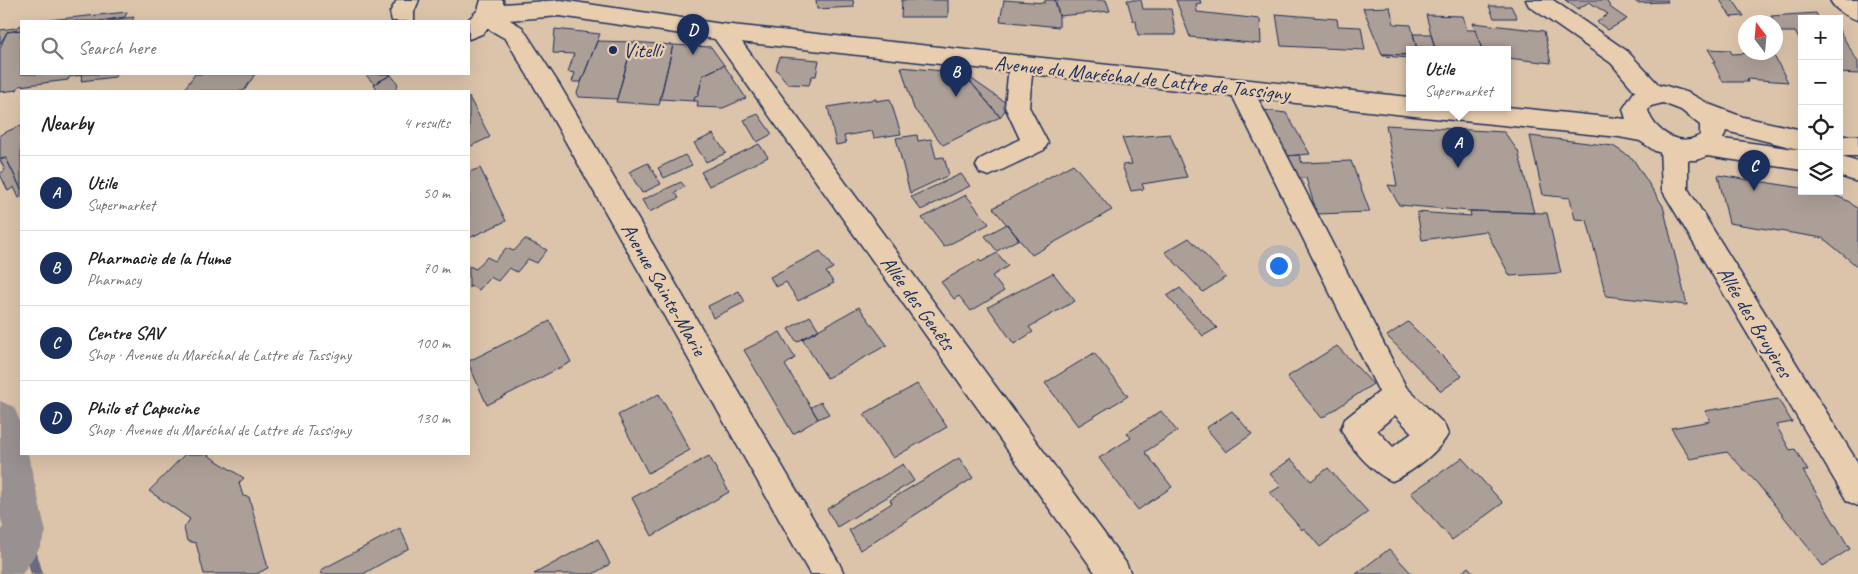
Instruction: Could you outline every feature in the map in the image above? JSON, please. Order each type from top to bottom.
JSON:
[{"type":"main road","points":[[402,20],[402,12],[408,0]]},
{"type":"main road","name":"Avenue du Maréchal de Lattre de Tassigny","points":[[590,0],[1196,68],[1406,89]]},
{"type":"main road","points":[[1537,0],[1619,57],[1645,112],[1654,139],[1673,148],[1696,149],[1705,146],[1798,159]]},
{"type":"main road","points":[[1841,0],[1858,12]]},
{"type":"main road","name":"Avenue du Maréchal de Lattre de Tassigny","points":[[484,16],[529,9],[560,8],[722,32],[1406,106]]},
{"type":"main road","name":"Avenue Sainte-Marie","points":[[484,16],[514,33],[550,91],[828,574]]},
{"type":"main road","name":"Allée des Genêts","points":[[722,32],[1115,574]]},
{"type":"main road","points":[[989,166],[1035,143],[1017,108],[1021,64]]},
{"type":"main road","points":[[1241,89],[1396,396]]},
{"type":"main road","points":[[1453,111],[1618,128],[1674,96],[1695,105],[1710,122],[1713,131],[1711,139],[1705,146]]},
{"type":"main road","points":[[1511,100],[1590,109],[1645,112]]},
{"type":"main road","points":[[1703,112],[1740,126],[1798,139]]},
{"type":"main road","points":[[1843,146],[1858,146]]},
{"type":"main road","name":"Allée des Bruyères","points":[[1673,148],[1675,190],[1858,491]]},
{"type":"main road","points":[[1843,167],[1858,172]]},
{"type":"building","points":[[816,0],[853,0],[854,7],[817,9]]},
{"type":"building","points":[[902,0],[948,0],[948,17],[901,17]]},
{"type":"building","points":[[1004,0],[1045,3],[1045,0],[1055,0],[1059,14],[1059,27],[1000,21]]},
{"type":"building","points":[[1055,0],[1106,0],[1110,11],[1059,16]]},
{"type":"building","points":[[1127,0],[1141,0],[1143,9],[1171,9],[1176,35],[1138,35],[1136,21],[1133,21]]},
{"type":"building","points":[[1176,0],[1200,0],[1201,3],[1196,4],[1197,12],[1260,19],[1261,44],[1190,37]]},
{"type":"building","points":[[1565,0],[1606,0],[1611,8],[1627,19],[1608,30],[1597,22],[1608,14],[1589,2],[1578,9]]},
{"type":"building","points":[[1634,0],[1667,0],[1668,2],[1637,3]]},
{"type":"building","points":[[1720,0],[1733,0],[1743,15],[1731,17]]},
{"type":"building","points":[[1489,6],[1511,6],[1517,18],[1494,18]]},
{"type":"building","points":[[1390,7],[1394,24],[1411,25],[1416,46],[1406,46],[1406,55],[1382,54],[1363,8]]},
{"type":"building","points":[[127,12],[125,17],[106,20],[49,20]]},
{"type":"building","points":[[1816,13],[1817,15],[1798,15],[1798,37],[1795,32],[1783,32],[1783,15]]},
{"type":"building","points":[[1276,14],[1337,19],[1338,26],[1361,27],[1365,50],[1281,46]]},
{"type":"building","points":[[1426,15],[1463,16],[1467,30],[1475,30],[1481,46],[1434,46]]},
{"type":"building","points":[[134,17],[132,20],[108,20]]},
{"type":"building","points":[[1473,23],[1544,31],[1551,63],[1511,58],[1511,46],[1481,46]]},
{"type":"building","points":[[20,26],[20,30],[7,32],[0,44],[0,30]]},
{"type":"building","points":[[555,29],[600,34],[581,82],[572,82],[575,73],[568,72],[574,54],[553,53]]},
{"type":"building","points":[[20,30],[20,75],[82,75],[69,77],[68,80],[19,86],[17,90],[0,92],[0,48],[7,32]]},
{"type":"building","points":[[1413,34],[1431,34],[1434,46],[1416,46]]},
{"type":"building","points":[[1843,37],[1858,62],[1858,74],[1843,73]]},
{"type":"building","points":[[597,41],[633,42],[617,99],[579,97],[577,93]]},
{"type":"building","points":[[633,42],[673,45],[659,105],[616,102]]},
{"type":"building","points":[[673,45],[711,47],[724,65],[703,75],[698,96],[695,96],[694,101],[660,99]]},
{"type":"building","points":[[1708,49],[1730,50],[1732,54],[1738,54],[1738,60],[1776,60],[1788,82],[1747,79],[1748,82],[1723,82],[1713,62],[1716,62]]},
{"type":"building","points":[[1382,54],[1406,55],[1406,58],[1383,56]]},
{"type":"building","points":[[780,57],[819,60],[816,76],[812,76],[809,85],[788,84],[776,69]]},
{"type":"building","points":[[724,65],[746,98],[723,108],[697,107],[698,101],[694,101],[695,96],[698,96],[703,75]]},
{"type":"building","points":[[901,67],[963,73],[1000,117],[943,145],[914,109]]},
{"type":"building","points":[[963,73],[1009,105],[1000,117]]},
{"type":"building","points":[[82,75],[116,75],[115,77],[81,81]]},
{"type":"building","points":[[194,75],[254,75],[245,90],[184,90]]},
{"type":"building","points":[[366,75],[391,75],[374,84]]},
{"type":"building","points":[[391,75],[398,84],[395,90],[376,90],[374,84]]},
{"type":"building","points":[[470,99],[490,137],[470,147]]},
{"type":"building","points":[[876,99],[876,101],[890,99],[901,134],[874,138],[872,131],[844,136],[846,143],[836,145],[828,107]]},
{"type":"building","points":[[1263,110],[1286,113],[1310,154],[1286,156]]},
{"type":"building","points":[[758,114],[772,134],[757,142],[744,120]]},
{"type":"building","points":[[20,125],[20,187],[6,158],[0,159],[0,135]]},
{"type":"building","points":[[1386,125],[1504,132],[1518,151],[1534,213],[1470,211],[1399,205],[1388,185],[1397,186]]},
{"type":"building","points":[[713,134],[726,153],[706,162],[694,143]]},
{"type":"building","points":[[1170,134],[1187,177],[1142,184],[1144,189],[1131,191],[1122,165],[1132,164],[1122,138]]},
{"type":"building","points":[[917,135],[918,141],[931,139],[936,158],[944,157],[949,175],[910,193],[896,138]]},
{"type":"building","points":[[1530,136],[1613,146],[1633,159],[1663,206],[1687,305],[1606,296],[1587,220],[1575,219],[1570,198],[1543,195]]},
{"type":"building","points":[[759,144],[768,157],[709,186],[701,172]]},
{"type":"building","points":[[685,155],[692,165],[664,178],[658,168]]},
{"type":"building","points":[[1299,155],[1302,163],[1351,161],[1370,212],[1317,214],[1306,178],[1298,178],[1286,156]]},
{"type":"building","points":[[6,158],[20,187],[20,198],[14,187],[8,191],[0,174],[5,170],[0,160]]},
{"type":"building","points":[[648,163],[661,184],[642,193],[629,172]]},
{"type":"building","points":[[1073,164],[1112,210],[1032,255],[993,208]]},
{"type":"building","points":[[480,168],[506,221],[470,238],[470,172]]},
{"type":"building","points":[[961,174],[970,186],[921,210],[911,197]]},
{"type":"building","points":[[1718,175],[1798,187],[1798,195],[1834,195],[1848,201],[1858,209],[1858,267],[1823,238],[1729,223]]},
{"type":"building","points":[[681,182],[685,187],[675,192],[679,198],[649,212],[642,200]]},
{"type":"building","points":[[966,195],[989,224],[944,247],[922,218]]},
{"type":"building","points":[[1470,211],[1547,213],[1561,273],[1510,276],[1486,231],[1422,240],[1417,212],[1471,216]]},
{"type":"building","points":[[1007,224],[1019,239],[997,251],[985,236]]},
{"type":"building","points":[[1189,238],[1226,277],[1203,292],[1165,252]]},
{"type":"building","points":[[525,239],[547,250],[537,263],[528,259],[517,272],[509,268],[498,281],[490,277],[479,290],[470,286],[470,266],[476,269],[487,257],[495,261],[506,248],[514,251]]},
{"type":"building","points":[[820,251],[833,268],[826,272],[834,283],[798,301],[786,282],[776,287],[770,277]]},
{"type":"building","points":[[997,253],[1008,266],[992,276],[1004,291],[971,311],[959,296],[954,299],[941,282],[979,260],[981,262]]},
{"type":"building","points":[[1053,273],[1075,301],[1029,327],[1033,332],[1014,344],[988,307]]},
{"type":"building","points":[[1180,288],[1217,328],[1203,336],[1167,296]]},
{"type":"building","points":[[739,291],[745,302],[713,318],[708,306]]},
{"type":"building","points":[[859,307],[887,345],[827,378],[802,339]]},
{"type":"building","points":[[810,316],[819,330],[797,342],[788,329]]},
{"type":"building","points":[[550,321],[571,362],[487,405],[470,367],[470,361]]},
{"type":"building","points":[[1408,322],[1462,376],[1441,391],[1387,336]]},
{"type":"building","points":[[780,332],[795,358],[785,365],[818,419],[793,434],[744,350]]},
{"type":"building","points":[[1337,346],[1373,384],[1322,418],[1287,377]]},
{"type":"building","points":[[1094,353],[1128,396],[1078,426],[1045,383]]},
{"type":"building","points":[[917,384],[947,427],[893,458],[864,414]]},
{"type":"building","points":[[659,394],[690,450],[648,473],[618,415]]},
{"type":"building","points":[[1778,399],[1792,422],[1776,425],[1790,450],[1795,449],[1808,471],[1803,471],[1850,549],[1823,566],[1757,483],[1727,452],[1690,459],[1671,428],[1711,421],[1705,411]]},
{"type":"building","points":[[821,402],[829,414],[818,419],[811,407]]},
{"type":"building","points":[[1161,411],[1177,431],[1145,452],[1172,487],[1138,510],[1099,458],[1131,438],[1127,433]]},
{"type":"building","points":[[1232,411],[1252,434],[1226,452],[1206,428]]},
{"type":"building","points":[[184,455],[208,455],[244,478],[239,483],[243,496],[249,497],[268,568],[256,574],[204,574],[196,543],[187,541],[184,528],[190,519],[149,491]]},
{"type":"building","points":[[709,456],[729,492],[652,536],[632,498]]},
{"type":"building","points":[[959,458],[973,478],[860,550],[849,530],[892,503],[890,500]]},
{"type":"building","points":[[1462,458],[1503,503],[1452,540],[1411,493]]},
{"type":"building","points":[[1291,459],[1311,481],[1328,468],[1368,512],[1320,547],[1304,528],[1302,530],[1270,493],[1281,486],[1270,474]]},
{"type":"building","points":[[903,464],[914,481],[837,527],[827,509]]},
{"type":"building","points":[[400,528],[409,548],[363,574],[322,574],[321,570]]},
{"type":"building","points":[[598,539],[610,564],[593,574],[534,574]]},
{"type":"building","points":[[1389,549],[1412,574],[1356,574]]},
{"type":"building","points":[[1468,567],[1475,574],[1460,574]]},
{"type":"waterway","points":[[0,420],[25,532],[0,568]]},
{"type":"waterway","points":[[25,532],[37,574]]},
{"type":"place","name":"Vitelli","points":[[613,50]]},
{"type":"place","name":"Philo et Capucine","points":[[693,55]]},
{"type":"place","name":"Pharmacie de la Hume","points":[[956,97]]},
{"type":"place","name":"Utile","points":[[1458,168]]},
{"type":"place","name":"Centre SAV","points":[[1754,191]]}]
